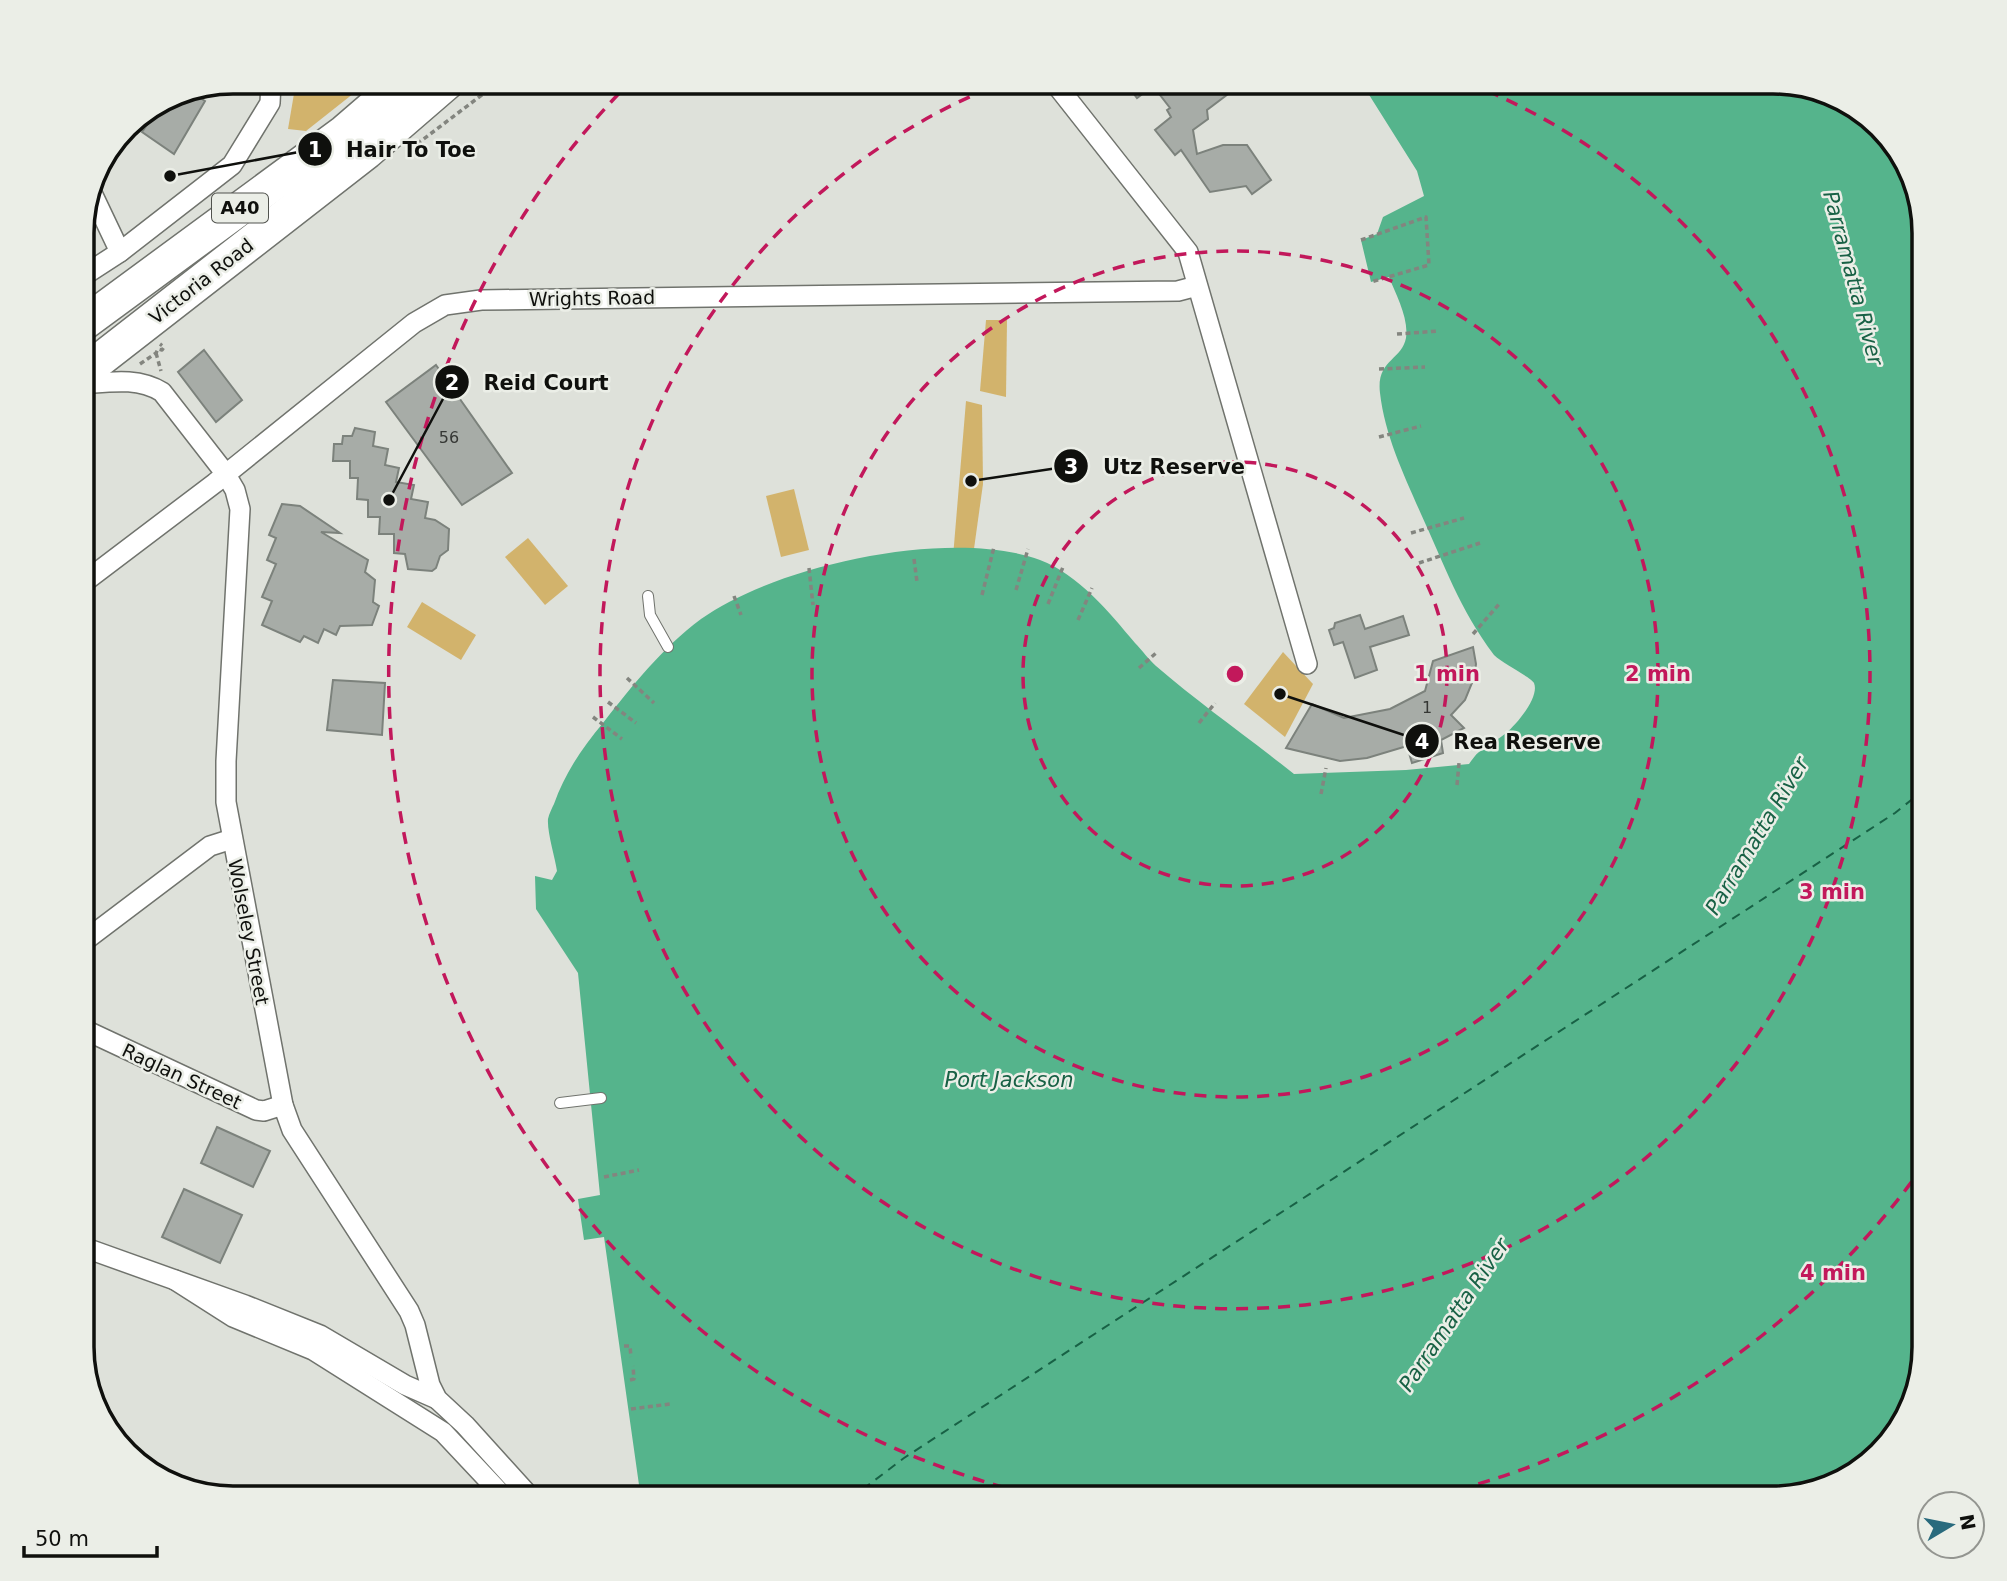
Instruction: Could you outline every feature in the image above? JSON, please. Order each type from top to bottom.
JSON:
[{"type":"highway","name":"Victoria Road","points":[[95,315],[344,132],[388,94]]},
{"type":"highway","name":"Victoria Road","points":[[95,364],[367,152],[434,94]]},
{"type":"street","points":[[95,268],[232,165],[270,103],[270,94]]},
{"type":"street","points":[[1063,94],[1188,252],[1307,664]]},
{"type":"street","points":[[98,205],[120,252]]},
{"type":"street","name":"Wrights Road","points":[[95,574],[426,314],[454,302],[1178,291],[1197,286]]},
{"type":"street","name":"Wolseley Street","points":[[95,384],[133,382],[152,386],[162,392],[225,473],[235,490],[240,509],[225,787],[232,839],[283,1105],[292,1130],[409,1311],[417,1332],[425,1371],[438,1399],[466,1425],[520,1487]]},
{"type":"street","points":[[95,933],[210,846],[232,839]]},
{"type":"street","name":"Raglan Street","points":[[95,1035],[256,1110],[264,1111],[283,1105]]},
{"type":"street","points":[[95,1251],[320,1335],[405,1385],[438,1399]]},
{"type":"street","points":[[175,1280],[233,1317],[313,1350],[443,1432],[495,1487]]},
{"type":"lane","points":[[648,596],[650,615],[667,647]]},
{"type":"lane","points":[[560,1103],[601,1098]]},
{"type":"path","points":[[1361,240],[1426,217],[1429,265],[1371,282]]},
{"type":"path","points":[[1397,334],[1438,331]]},
{"type":"path","points":[[156,353],[159,367]]},
{"type":"path","points":[[1379,369],[1424,367]]},
{"type":"path","points":[[1379,437],[1421,426]]},
{"type":"path","points":[[1410,533],[1464,518]]},
{"type":"path","points":[[1419,563],[1480,543]]},
{"type":"path","points":[[982,595],[994,547]]},
{"type":"path","points":[[1016,590],[1028,549]]},
{"type":"path","points":[[914,558],[917,582]]},
{"type":"path","points":[[809,568],[813,606]]},
{"type":"path","points":[[1048,604],[1063,568]]},
{"type":"path","points":[[1078,620],[1092,588]]},
{"type":"path","points":[[734,596],[741,615]]},
{"type":"path","points":[[1473,634],[1500,603]]},
{"type":"path","points":[[1139,668],[1156,653]]},
{"type":"path","points":[[627,678],[654,703]]},
{"type":"path","points":[[608,702],[636,723]]},
{"type":"path","points":[[1199,723],[1215,703]]},
{"type":"path","points":[[593,717],[622,739]]},
{"type":"path","points":[[1457,785],[1459,763]]},
{"type":"path","points":[[1321,794],[1326,768]]},
{"type":"path","points":[[604,1177],[639,1170]]},
{"type":"path","points":[[624,1346],[630,1346],[631,1357]]},
{"type":"path","points":[[630,1380],[635,1379],[633,1366]]},
{"type":"path","points":[[631,1409],[670,1404]]},
{"type":"shaded area","points":[[294,94],[353,94],[306,131],[288,129]]},
{"type":"shaded area","points":[[986,320],[1007,320],[1006,397],[980,391]]},
{"type":"shaded area","points":[[966,401],[982,405],[983,484],[973,556],[953,557]]},
{"type":"shaded area","points":[[794,489],[809,550],[781,557],[766,496]]},
{"type":"shaded area","points":[[528,538],[568,586],[545,605],[505,557]]},
{"type":"shaded area","points":[[422,602],[476,635],[461,660],[407,627]]},
{"type":"shaded area","points":[[1283,652],[1313,684],[1285,737],[1244,704]]},
{"type":"water","name":"Port Jackson","points":[[1369,94],[1773,94],[1800,97],[1835,109],[1872,135],[1894,164],[1905,189],[1912,234],[1912,1347],[1908,1383],[1894,1417],[1872,1446],[1851,1463],[1809,1482],[1773,1487],[639,1487],[604,1237],[584,1240],[578,1199],[600,1195],[578,973],[536,909],[535,876],[552,880],[557,871],[548,819],[575,761],[625,695],[673,642],[701,619],[733,600],[773,582],[865,557],[913,550],[960,548],[1003,551],[1040,560],[1068,575],[1104,607],[1156,666],[1294,774],[1406,770],[1469,764],[1478,753],[1503,736],[1521,717],[1534,696],[1535,689],[1534,683],[1528,677],[1494,655],[1462,603],[1408,485],[1382,409],[1382,374],[1404,345],[1406,323],[1389,277],[1371,282],[1361,240],[1377,234],[1383,217],[1424,196],[1417,171]]},
{"type":"building","points":[[1159,94],[1228,94],[1207,110],[1208,119],[1193,130],[1197,154],[1223,145],[1247,145],[1271,180],[1252,194],[1246,186],[1210,192],[1181,150],[1175,155],[1155,130],[1171,117],[1167,110],[1170,108]]},
{"type":"building","points":[[201,98],[205,101],[174,154],[142,132],[156,118],[180,105]]},
{"type":"building","points":[[204,350],[242,400],[216,422],[178,372]]},
{"type":"building","points":[[436,365],[512,473],[462,505],[386,402]]},
{"type":"building","points":[[355,428],[375,432],[373,446],[388,449],[385,465],[399,468],[396,482],[414,485],[411,499],[428,502],[425,518],[435,520],[449,529],[448,550],[440,556],[436,568],[432,571],[408,569],[405,554],[394,553],[394,534],[379,534],[380,517],[368,517],[368,500],[357,499],[358,478],[350,478],[350,461],[333,461],[334,444],[342,444],[343,436],[352,436]]},
{"type":"building","points":[[282,504],[300,506],[340,533],[321,532],[368,560],[365,572],[375,580],[373,602],[379,606],[372,625],[340,626],[336,635],[324,629],[318,643],[304,636],[300,642],[262,625],[272,601],[262,597],[276,564],[267,560],[276,538],[269,535]]},
{"type":"building","points":[[1360,615],[1365,629],[1403,616],[1409,635],[1370,647],[1377,670],[1355,678],[1343,642],[1334,645],[1329,630],[1334,628],[1335,623]]},
{"type":"building","points":[[1473,647],[1476,664],[1474,678],[1465,700],[1451,715],[1464,728],[1441,740],[1443,753],[1412,763],[1407,746],[1367,758],[1340,761],[1286,748],[1312,704],[1344,718],[1390,709],[1425,691],[1433,661]]},
{"type":"building","points":[[333,680],[385,683],[382,735],[327,730]]},
{"type":"building","points":[[217,1127],[270,1151],[253,1187],[201,1163]]},
{"type":"building","points":[[184,1189],[242,1215],[220,1263],[162,1237]]},
{"type":"ferry route","points":[[866,1487],[904,1458],[1912,799]]},
{"type":"place","name":"Hair To Toe","points":[[170,176]]},
{"type":"place","name":"Utz Reserve","points":[[971,481]]},
{"type":"place","name":"Reid Court","points":[[389,500]]},
{"type":"place","name":"Rea Reserve","points":[[1280,694]]},
{"type":"water label","name":"Parramatta River","points":[[1853,278]]},
{"type":"water label","name":"Parramatta River","points":[[1757,836]]},
{"type":"water label","name":"Parramatta River","points":[[1454,1315]]}]
